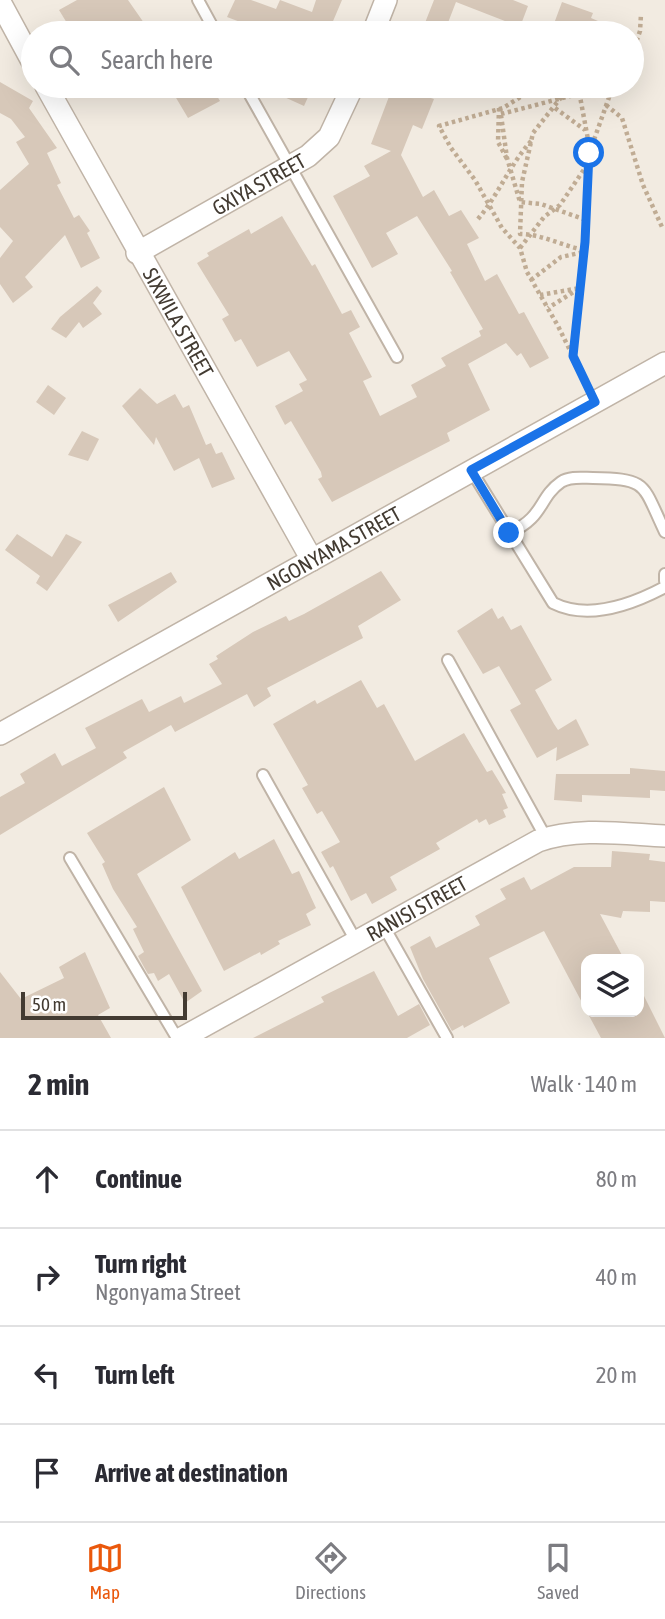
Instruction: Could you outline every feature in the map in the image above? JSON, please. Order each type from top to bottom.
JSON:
[{"type":"street","points":[[378,21],[386,0]]},
{"type":"street","points":[[0,2],[9,36],[21,50]]},
{"type":"street","name":"SIXWILA STREET","points":[[53,98],[137,253],[312,560]]},
{"type":"street","name":"GXIYA STREET","points":[[137,253],[290,167],[329,136],[348,98]]},
{"type":"street","name":"NGONYAMA STREET","points":[[0,734],[665,364]]},
{"type":"street","name":"RANISI STREET","points":[[180,1038],[546,838],[580,832],[665,836]]},
{"type":"lane","points":[[198,0],[209,21]]},
{"type":"lane","points":[[252,98],[397,357]]},
{"type":"lane","points":[[471,470],[549,600],[561,607],[621,608],[665,587]]},
{"type":"lane","points":[[509,533],[533,519],[558,484],[569,478],[629,478],[638,483],[665,532]]},
{"type":"lane","points":[[665,574],[665,581]]},
{"type":"lane","points":[[448,660],[546,838]]},
{"type":"lane","points":[[263,775],[356,941]]},
{"type":"lane","points":[[71,858],[180,1038]]},
{"type":"lane","points":[[383,926],[447,1038]]},
{"type":"path","points":[[641,14],[641,21]]},
{"type":"path","points":[[500,110],[517,98]]},
{"type":"path","points":[[564,98],[500,110],[439,126],[502,229],[520,248],[531,280],[595,402]]},
{"type":"path","points":[[579,98],[590,150]]},
{"type":"path","points":[[573,356],[584,251],[590,150],[609,98]]},
{"type":"path","points":[[561,99],[533,133],[520,202],[520,234],[531,234],[552,243],[584,251]]},
{"type":"path","points":[[606,105],[622,118],[643,185],[662,227]]},
{"type":"path","points":[[555,108],[586,130]]},
{"type":"path","points":[[500,110],[498,142],[508,159],[520,202]]},
{"type":"path","points":[[478,219],[489,206],[510,168],[533,139]]},
{"type":"path","points":[[520,248],[554,210],[589,163]]},
{"type":"path","points":[[520,202],[586,220]]},
{"type":"path","points":[[531,280],[561,257],[584,251]]},
{"type":"path","points":[[540,295],[580,288]]},
{"type":"path","points":[[548,308],[580,288]]},
{"type":"building","points":[[77,0],[128,0],[143,21],[66,21],[59,10]]},
{"type":"building","points":[[235,0],[251,0],[276,9],[280,0],[312,12],[316,0],[342,0],[333,21],[238,21],[227,17]]},
{"type":"building","points":[[434,0],[513,0],[528,6],[522,21],[505,21],[456,2],[449,21],[426,21]]},
{"type":"building","points":[[562,2],[593,13],[591,18],[598,21],[555,21]]},
{"type":"building","points":[[0,82],[21,94],[21,98],[33,101],[29,108],[57,148],[47,153],[61,183],[57,185],[74,218],[79,215],[90,231],[87,233],[100,258],[81,268],[65,235],[25,277],[33,287],[13,303],[0,284],[0,258],[13,241],[0,227],[0,190],[29,164],[16,142],[25,137],[11,119],[0,113]]},
{"type":"building","points":[[176,98],[218,98],[220,101],[188,118]]},
{"type":"building","points":[[286,98],[308,98],[304,106]]},
{"type":"building","points":[[388,98],[434,99],[422,129],[413,125],[401,155],[423,197],[434,190],[449,216],[461,210],[479,238],[467,244],[485,281],[497,274],[519,314],[524,312],[549,358],[530,368],[521,353],[517,356],[506,343],[468,364],[490,410],[447,433],[450,441],[332,502],[318,479],[322,477],[321,472],[291,421],[285,425],[275,406],[303,391],[299,384],[307,380],[289,351],[257,367],[241,339],[235,342],[222,319],[229,315],[197,263],[209,256],[207,253],[249,229],[251,234],[282,216],[312,266],[315,264],[342,314],[351,310],[360,327],[349,333],[372,377],[363,381],[380,416],[417,397],[411,385],[446,366],[441,358],[481,336],[479,331],[483,329],[450,272],[452,271],[417,216],[386,233],[398,254],[372,268],[333,196],[370,176],[364,166],[391,151],[371,144]]},
{"type":"building","points":[[97,286],[102,291],[93,303],[102,314],[83,328],[79,322],[66,338],[51,329],[60,317]]},
{"type":"building","points":[[48,385],[66,398],[54,415],[36,402]]},
{"type":"building","points":[[140,388],[157,404],[175,394],[183,408],[189,405],[206,445],[211,443],[216,454],[222,452],[235,479],[212,488],[199,458],[174,471],[156,437],[154,445],[122,406]]},
{"type":"building","points":[[82,431],[99,439],[88,461],[68,455]]},
{"type":"building","points":[[17,534],[52,557],[66,534],[82,542],[47,591],[36,583],[40,576],[5,550]]},
{"type":"building","points":[[381,571],[401,600],[358,626],[363,638],[267,688],[271,696],[254,707],[247,694],[175,732],[171,725],[123,752],[127,758],[0,835],[0,797],[25,783],[20,774],[55,753],[62,766],[96,748],[85,728],[142,699],[149,712],[181,696],[184,703],[222,684],[209,664],[218,659],[216,656],[253,632],[286,616],[289,621],[304,614]]},
{"type":"building","points":[[171,572],[177,582],[118,622],[108,605]]},
{"type":"building","points":[[492,608],[498,619],[503,616],[511,630],[521,625],[552,680],[535,690],[558,730],[576,719],[589,745],[556,761],[557,747],[537,758],[510,710],[521,704],[499,666],[483,674],[457,631]]},
{"type":"building","points":[[361,680],[377,708],[384,704],[415,761],[464,733],[487,772],[492,770],[506,793],[502,794],[508,808],[503,810],[506,817],[489,825],[486,819],[479,823],[477,819],[436,843],[440,849],[390,877],[397,890],[372,904],[366,893],[351,901],[333,866],[330,868],[321,852],[340,842],[322,811],[317,814],[302,788],[308,785],[273,724],[315,700],[317,704]]},
{"type":"building","points":[[630,768],[665,771],[665,791],[650,790],[650,798],[582,795],[582,802],[554,800],[556,774],[630,774]]},
{"type":"building","points":[[164,787],[191,840],[137,874],[202,991],[185,1003],[169,974],[158,981],[154,973],[148,974],[138,956],[144,952],[133,929],[137,927],[113,889],[102,864],[105,862],[87,833]]},
{"type":"building","points":[[274,839],[292,874],[299,871],[316,908],[306,914],[311,925],[278,941],[280,944],[261,955],[260,952],[224,971],[181,887],[235,852],[239,859]]},
{"type":"building","points":[[612,851],[650,854],[649,860],[665,862],[665,902],[650,901],[650,912],[623,911],[621,918],[600,914],[621,954],[581,954],[581,1001],[544,931],[489,958],[510,1003],[464,1028],[463,1025],[452,1031],[423,979],[410,947],[430,936],[436,948],[480,925],[475,916],[506,899],[500,889],[524,877],[531,890],[574,867],[611,867]]},
{"type":"building","points":[[85,952],[110,1008],[98,1015],[111,1038],[0,1038],[0,972],[21,999],[64,978],[59,967]]},
{"type":"building","points":[[374,971],[398,1016],[419,1004],[430,1025],[407,1038],[253,1038],[324,1002],[321,997]]},
{"type":"building","points":[[644,996],[665,1038],[601,1038],[590,1017],[644,1017]]},
{"type":"route","points":[[509,533],[471,470],[595,402],[573,356],[585,242],[589,153]]}]
